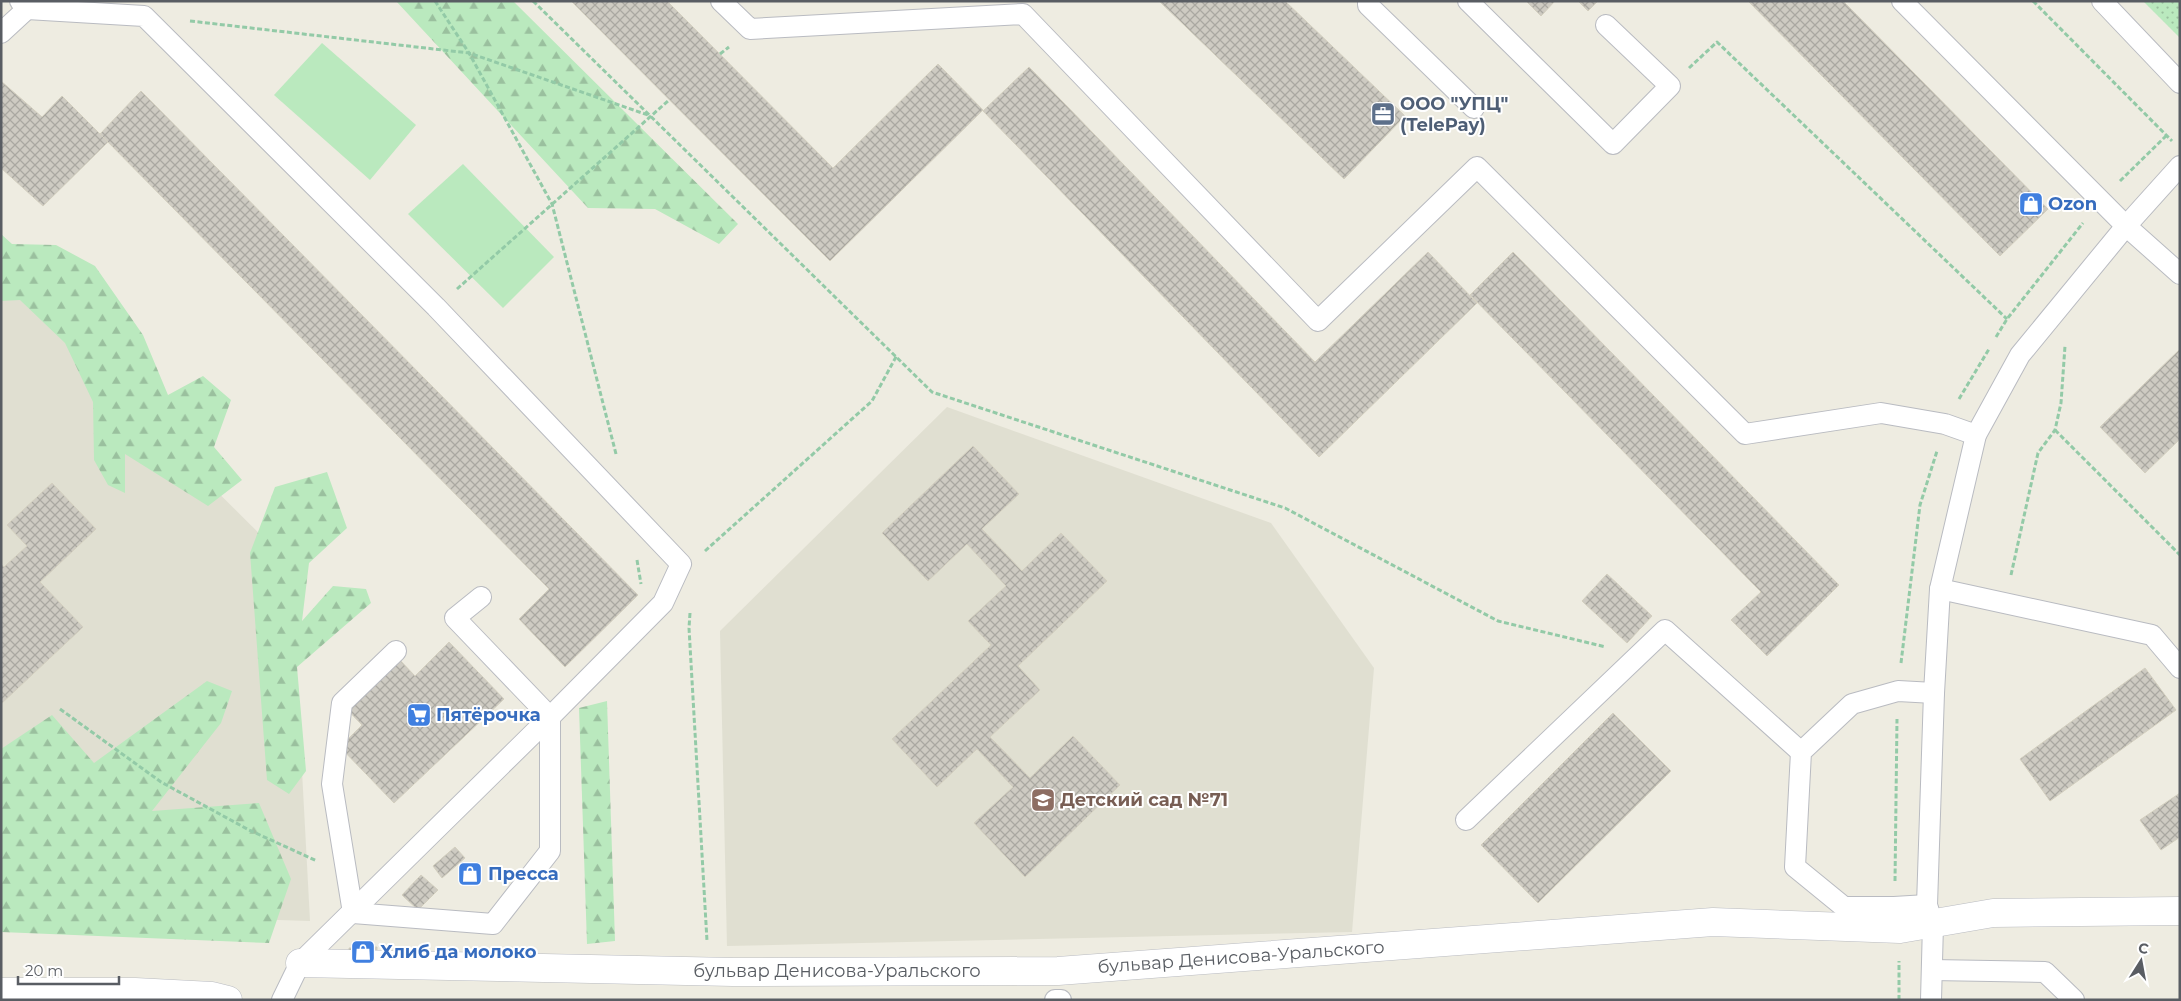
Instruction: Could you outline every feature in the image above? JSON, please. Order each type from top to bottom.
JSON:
[{"type":"street","name":"бульвар Денисова-Уральского","points":[[300,963],[708,971],[1058,971],[1714,922],[1900,929],[1930,915],[2180,910]]},
{"type":"street","points":[[1,992],[135,992],[212,996],[228,1000]]},
{"type":"lane","points":[[721,1],[750,29],[1023,14],[1318,321],[1477,167],[1745,434],[1881,414],[1945,424],[1976,435]]},
{"type":"lane","points":[[1368,1],[1368,5],[1474,108]]},
{"type":"lane","points":[[1468,1],[1613,144],[1670,86],[1606,25]]},
{"type":"lane","points":[[1902,1],[2126,226],[2180,274]]},
{"type":"lane","points":[[2102,1],[2180,83]]},
{"type":"lane","points":[[1,33],[23,5],[144,16],[436,307],[681,564],[663,603],[353,913],[300,963],[282,1000]]},
{"type":"lane","points":[[1931,1000],[1930,915],[1934,693],[1940,589],[1976,435],[2020,355],[2126,226],[2180,166]]},
{"type":"lane","points":[[1940,589],[2152,635],[2180,668]]},
{"type":"lane","points":[[353,913],[493,924],[550,851],[550,717],[455,618],[481,597]]},
{"type":"lane","points":[[1466,820],[1665,630],[1801,752]]},
{"type":"lane","points":[[353,913],[332,784],[342,703],[396,651]]},
{"type":"lane","points":[[1930,915],[1894,907],[1844,907],[1795,867],[1801,752],[1852,704],[1898,691],[1934,693]]},
{"type":"lane","points":[[1932,970],[2045,972],[2074,1000]]},
{"type":"lane","points":[[1055,1000],[1061,1000]]},
{"type":"path","points":[[435,1],[468,53],[552,204],[618,463]]},
{"type":"path","points":[[533,1],[932,392],[1285,508],[1498,620],[1638,655]]},
{"type":"path","points":[[2033,1],[2173,142]]},
{"type":"path","points":[[144,16],[468,53],[651,116]]},
{"type":"path","points":[[1670,86],[1717,42],[2007,319]]},
{"type":"path","points":[[436,307],[669,100]]},
{"type":"path","points":[[2074,243],[2075,234]]},
{"type":"path","points":[[2004,604],[2038,453],[2055,430],[2061,403],[2065,345]]},
{"type":"path","points":[[703,553],[872,401],[897,356]]},
{"type":"path","points":[[2055,430],[2180,555]]},
{"type":"path","points":[[631,511],[646,621]]},
{"type":"path","points":[[691,609],[689,628],[708,971]]},
{"type":"path","points":[[60,709],[161,782],[249,830],[306,857],[346,873]]},
{"type":"shaded area","points":[[1,277],[291,565],[310,921],[1,911]]},
{"type":"shaded area","name":"Детский сад №71","points":[[947,407],[1271,523],[1374,668],[1352,932],[727,946],[720,631]]},
{"type":"green space","points":[[396,1],[513,1],[738,224],[719,244],[655,209],[588,208]]},
{"type":"green space","points":[[2143,1],[2180,1],[2180,38]]},
{"type":"green space","points":[[322,43],[416,125],[370,180],[274,95]]},
{"type":"green space","points":[[463,164],[554,257],[503,308],[408,214]]},
{"type":"green space","points":[[1,234],[12,244],[56,245],[95,266],[143,335],[168,395],[203,376],[231,400],[214,447],[242,480],[208,506],[125,454],[125,493],[108,485],[94,460],[93,402],[65,343],[20,300],[1,301]]},
{"type":"green space","points":[[327,472],[347,528],[309,563],[302,621],[333,586],[366,589],[371,603],[297,667],[306,771],[289,794],[267,780],[250,553],[275,487]]},
{"type":"green space","points":[[207,681],[232,691],[221,723],[152,811],[259,803],[291,879],[269,943],[1,932],[1,749],[52,715],[94,763]]},
{"type":"green space","points":[[607,701],[615,941],[587,944],[579,708]]},
{"type":"building","points":[[571,1],[667,1],[833,168],[938,64],[983,110],[830,261]]},
{"type":"building","points":[[1159,1],[1285,1],[1405,116],[1344,179]]},
{"type":"building","points":[[1526,1],[1555,1],[1541,16]]},
{"type":"building","points":[[1578,1],[1598,1],[1588,11]]},
{"type":"building","points":[[1748,1],[1843,1],[2048,209],[2000,256]]},
{"type":"building","points":[[1029,67],[1315,362],[1428,252],[1477,303],[1319,457],[983,111]]},
{"type":"building","points":[[1,81],[42,117],[62,96],[108,142],[43,206],[1,168]]},
{"type":"building","points":[[141,91],[638,595],[565,667],[519,619],[549,589],[100,134]]},
{"type":"building","points":[[1513,252],[1839,585],[1767,656],[1731,620],[1761,592],[1470,295]]},
{"type":"building","points":[[2180,349],[2180,439],[2145,473],[2100,427]]},
{"type":"building","points":[[973,446],[1019,494],[982,529],[1022,571],[1061,533],[1107,581],[1018,666],[1040,690],[990,737],[1030,778],[1073,736],[1120,785],[1025,877],[974,823],[1013,787],[977,749],[937,787],[892,739],[991,645],[968,621],[1006,586],[967,544],[928,581],[882,533]]},
{"type":"building","points":[[52,483],[96,529],[40,582],[83,627],[1,704],[1,564],[4,567],[27,546],[7,525]]},
{"type":"building","points":[[1607,574],[1652,616],[1627,643],[1582,601]]},
{"type":"building","name":"Пятёрочка","points":[[449,642],[504,699],[394,803],[340,747],[362,725],[343,705],[395,655],[415,676]]},
{"type":"building","points":[[2145,668],[2176,710],[2050,801],[2020,759]]},
{"type":"building","points":[[1613,713],[1671,771],[1538,903],[1481,845]]},
{"type":"building","points":[[2180,793],[2180,837],[2161,850],[2140,820]]},
{"type":"building","points":[[455,847],[465,858],[442,878],[433,866]]},
{"type":"building","points":[[421,875],[438,890],[418,910],[402,895]]},
{"type":"building","points":[[377,947],[377,960],[350,960],[349,948]]},
{"type":"place","name":"ООО \"УПЦ\" (TelePay)","points":[[1383,114]]},
{"type":"place","name":"Ozon","points":[[2031,204]]},
{"type":"place","name":"Пятёрочка","points":[[419,715]]},
{"type":"place","name":"Детский сад №71","points":[[1043,800]]},
{"type":"place","name":"Пресса","points":[[470,874]]},
{"type":"place","name":"Хлиб да молоко","points":[[363,952]]}]
